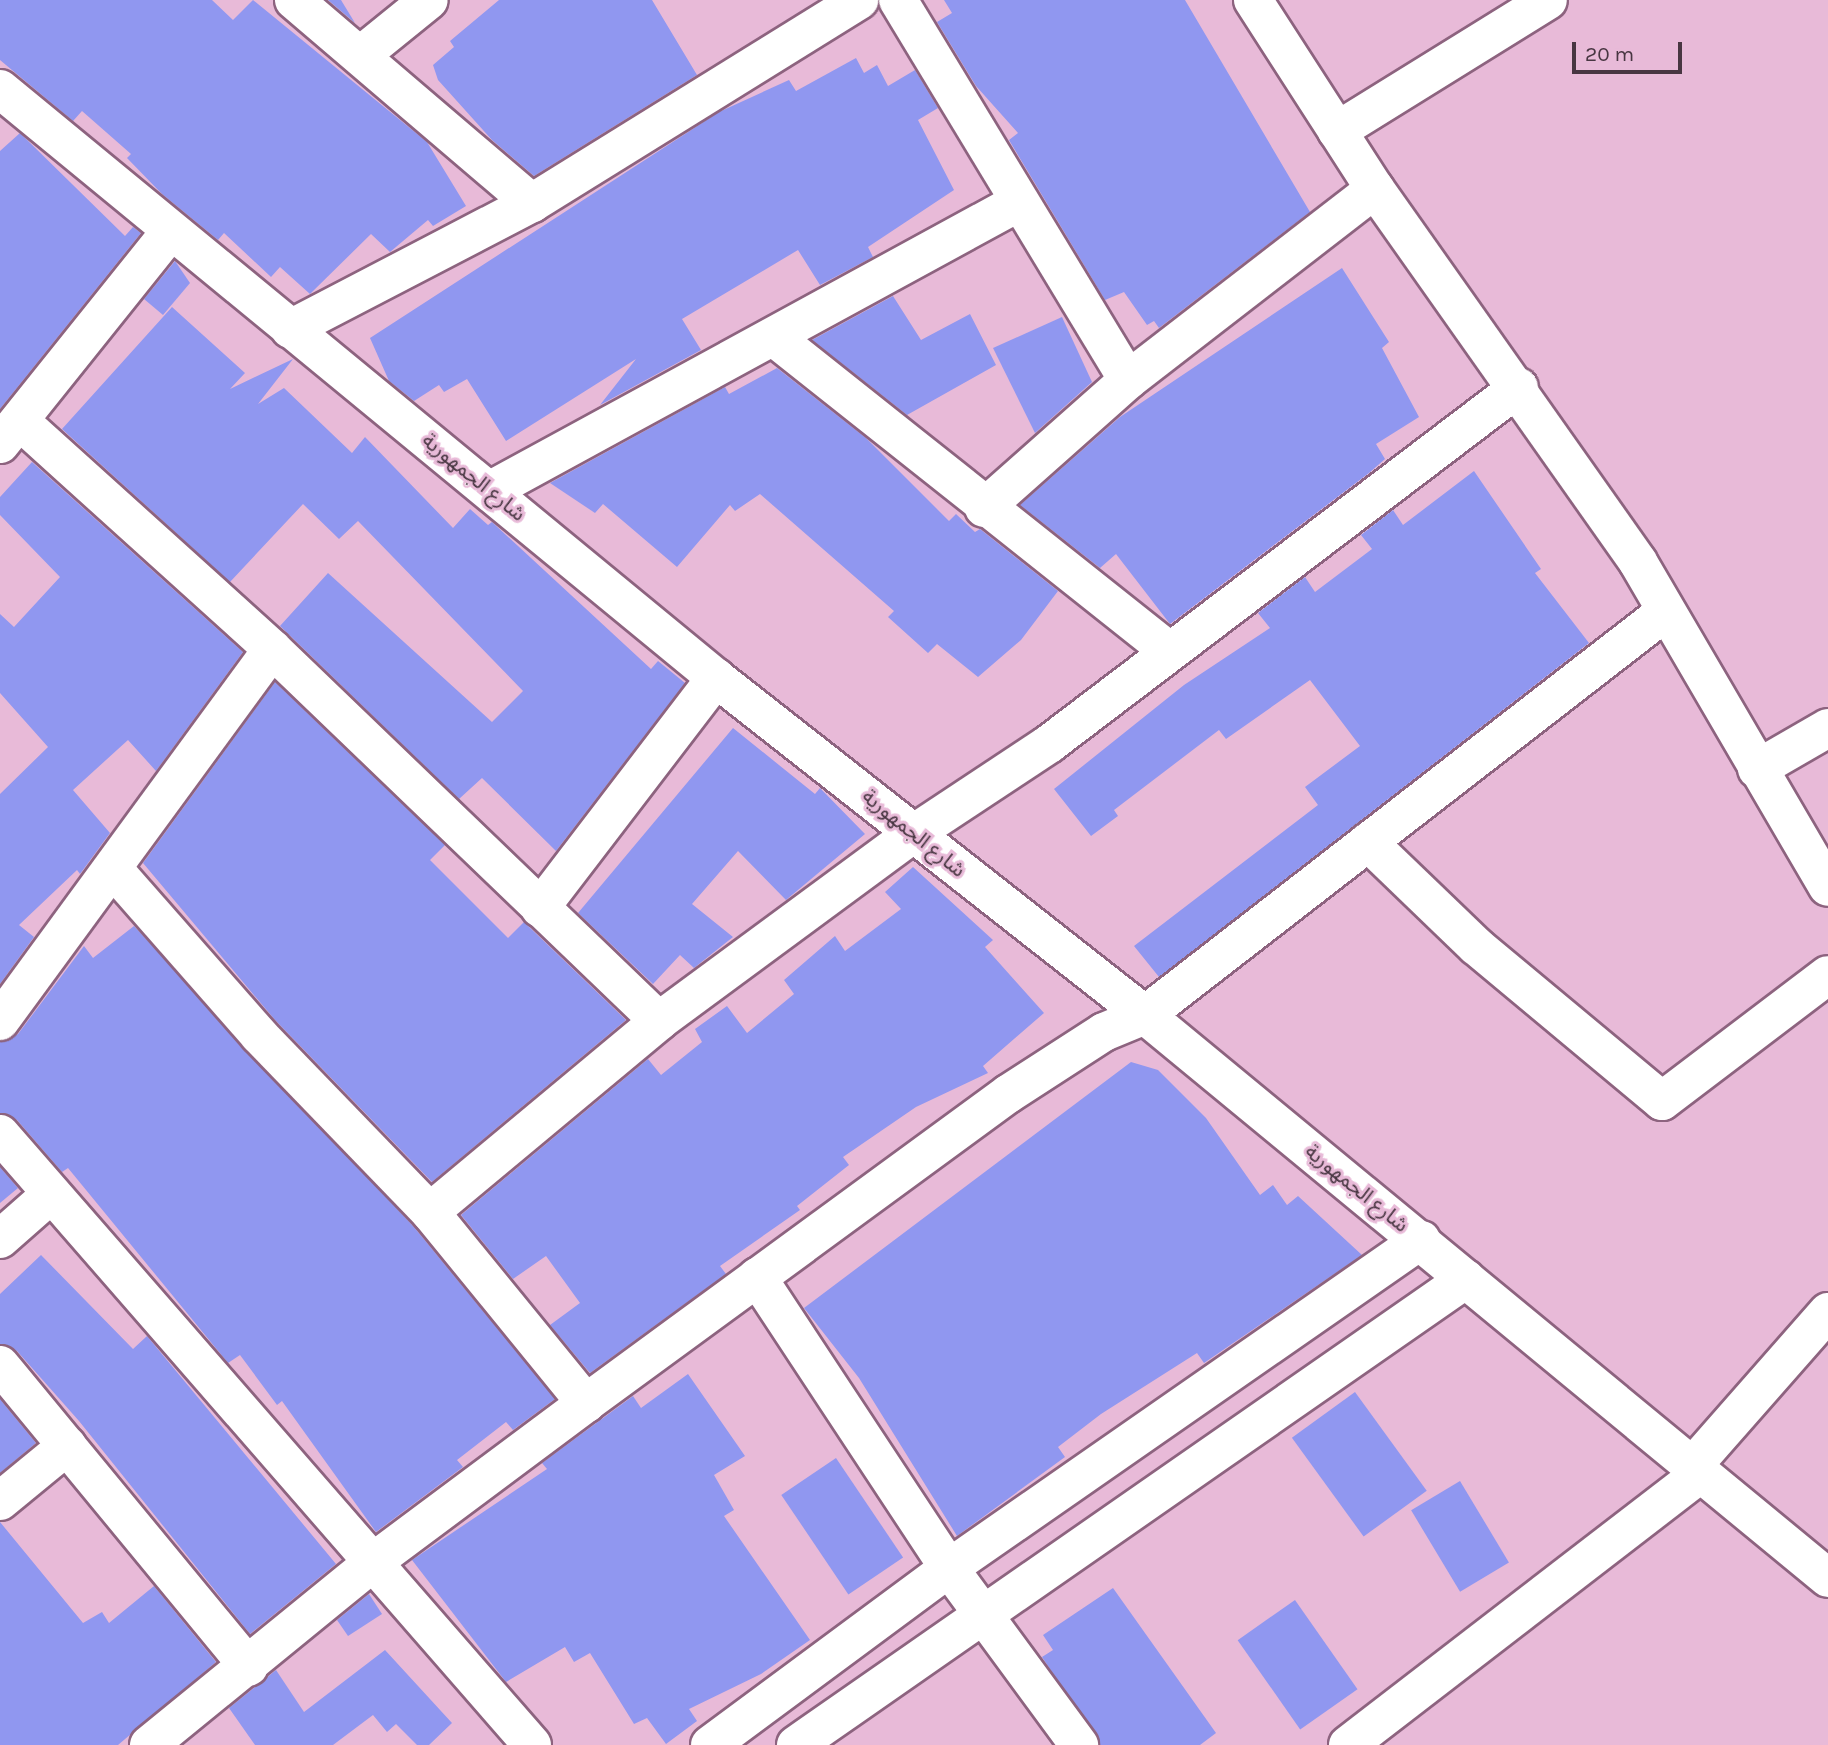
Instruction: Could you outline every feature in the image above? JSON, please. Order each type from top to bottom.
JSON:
[{"type":"street","points":[[294,0],[532,203]]},
{"type":"street","points":[[361,55],[429,0]]},
{"type":"street","points":[[290,329],[532,203],[859,0]]},
{"type":"street","points":[[898,0],[1128,380]]},
{"type":"street","points":[[1254,0],[1375,189],[1519,387],[1638,562],[1664,613],[1828,887]]},
{"type":"street","points":[[1337,131],[1548,0]]},
{"type":"street","name":"شارع الجمهورية","points":[[0,89],[170,232],[491,490],[716,678],[1145,1015],[1420,1240],[1694,1472],[1828,1578]]},
{"type":"street","points":[[984,508],[1128,380],[1375,189]]},
{"type":"street","points":[[491,490],[775,338],[1018,202]]},
{"type":"street","points":[[170,232],[11,433],[272,649],[659,1021]]},
{"type":"street","points":[[775,338],[984,508],[1169,651]]},
{"type":"street","points":[[430,1212],[659,1021],[913,834],[1049,744],[1519,387]]},
{"type":"street","points":[[149,1745],[249,1667],[377,1559],[757,1277],[1059,1059],[1145,1015],[1664,613]]},
{"type":"street","points":[[0,1021],[115,871],[272,649]]},
{"type":"street","points":[[540,908],[716,678]]},
{"type":"street","points":[[1757,769],[1828,728]]},
{"type":"street","points":[[1368,842],[1476,946],[1662,1101],[1828,975]]},
{"type":"street","points":[[115,871],[258,1035],[430,1212],[586,1403]]},
{"type":"street","points":[[0,1134],[49,1196],[377,1559],[533,1745]]},
{"type":"street","points":[[0,1239],[49,1196]]},
{"type":"street","points":[[710,1745],[950,1568],[1420,1240]]},
{"type":"street","points":[[757,1277],[950,1568],[1079,1745]]},
{"type":"street","points":[[796,1745],[1466,1279]]},
{"type":"street","points":[[1348,1745],[1694,1472],[1828,1312]]},
{"type":"street","points":[[0,1365],[249,1667]]},
{"type":"street","points":[[0,1501],[68,1446]]},
{"type":"building","points":[[0,0],[212,0],[233,20],[253,0],[427,142],[466,206],[433,226],[428,220],[390,252],[371,234],[310,294],[280,267],[271,277],[224,233],[218,240],[162,194],[127,158],[131,154],[82,111],[73,121],[0,60]]},
{"type":"building","points":[[328,0],[341,0],[355,23]]},
{"type":"building","points":[[499,0],[652,0],[697,75],[534,176],[492,140],[438,80],[433,65],[454,47],[450,41]]},
{"type":"building","points":[[944,0],[1185,0],[1310,212],[1159,328],[1154,321],[1147,325],[1124,292],[1105,300],[1009,140],[1018,133],[976,86],[937,22],[952,13]]},
{"type":"building","points":[[856,58],[864,73],[877,65],[888,86],[915,70],[938,108],[918,120],[954,190],[868,247],[873,257],[820,285],[798,250],[682,319],[701,350],[600,405],[636,359],[506,441],[467,379],[444,392],[439,385],[414,401],[389,381],[370,338],[719,112],[789,80],[796,91]]},
{"type":"building","points":[[20,133],[125,236],[133,227],[141,233],[0,409],[0,151]]},
{"type":"building","points":[[175,261],[190,283],[163,315],[144,299]]},
{"type":"building","points":[[1342,268],[1389,342],[1382,348],[1419,417],[1376,444],[1385,459],[1369,473],[1170,624],[1116,554],[1100,568],[1020,505],[1120,417]]},
{"type":"building","points":[[893,296],[921,340],[970,314],[996,365],[907,415],[812,340]]},
{"type":"building","points":[[172,307],[245,373],[230,389],[293,359],[258,404],[284,388],[352,453],[365,437],[453,528],[470,509],[488,525],[492,522],[651,669],[658,661],[685,683],[556,851],[482,778],[459,799],[280,626],[328,573],[492,722],[523,691],[358,521],[339,539],[303,504],[230,582],[62,429]]},
{"type":"building","points":[[1062,317],[1092,382],[1035,433],[993,348]]},
{"type":"building","points":[[777,368],[866,438],[949,521],[956,514],[975,532],[980,529],[1058,591],[1021,640],[978,677],[937,644],[928,653],[888,617],[894,611],[760,494],[735,511],[730,505],[677,567],[603,504],[595,513],[550,483],[725,387],[729,394]]},
{"type":"building","points":[[32,462],[243,652],[156,771],[128,740],[73,790],[110,833],[80,874],[77,870],[19,925],[34,937],[0,984],[0,794],[48,747],[0,693],[0,614],[14,627],[60,577],[0,515],[0,497]]},
{"type":"building","points":[[1474,471],[1541,569],[1535,573],[1589,643],[1159,977],[1134,946],[1318,805],[1305,787],[1360,746],[1310,680],[1226,739],[1219,730],[1114,810],[1118,816],[1091,836],[1054,789],[1184,685],[1270,628],[1258,613],[1305,577],[1315,592],[1372,549],[1361,535],[1393,510],[1403,525]]},
{"type":"building","points":[[275,682],[445,845],[430,860],[508,938],[524,922],[626,1020],[432,1182],[275,1020],[143,863]]},
{"type":"building","points":[[733,728],[815,794],[820,788],[865,834],[786,900],[738,851],[692,904],[733,937],[694,968],[680,955],[653,984],[578,913]]},
{"type":"building","points":[[913,867],[993,940],[985,947],[1044,1013],[983,1066],[988,1073],[916,1107],[843,1157],[849,1165],[797,1206],[800,1210],[720,1266],[726,1274],[590,1373],[550,1325],[580,1303],[546,1256],[513,1279],[461,1215],[648,1059],[661,1075],[702,1042],[695,1029],[727,1006],[747,1033],[794,994],[784,980],[835,936],[845,951],[901,909],[885,892]]},
{"type":"building","points":[[134,926],[414,1227],[555,1399],[513,1430],[506,1422],[457,1460],[463,1467],[376,1532],[282,1401],[277,1405],[240,1355],[228,1363],[68,1168],[62,1172],[17,1120],[0,1113],[0,1042],[18,1034],[84,946],[93,958]]},
{"type":"building","points":[[1131,1062],[1158,1070],[1206,1118],[1260,1195],[1273,1185],[1287,1205],[1298,1196],[1362,1255],[1204,1363],[1197,1353],[1101,1414],[1058,1447],[1065,1457],[957,1536],[859,1378],[804,1308]]},
{"type":"building","points":[[0,1167],[18,1188],[0,1203]]},
{"type":"building","points":[[41,1255],[133,1349],[147,1336],[336,1564],[250,1634],[79,1421],[17,1351],[0,1344],[0,1294]]},
{"type":"building","points":[[688,1374],[745,1456],[714,1475],[734,1510],[724,1516],[810,1640],[761,1674],[689,1709],[697,1721],[666,1744],[647,1718],[634,1724],[590,1653],[574,1662],[565,1647],[506,1682],[412,1560],[547,1469],[542,1463],[633,1396],[641,1408]]},
{"type":"building","points":[[1355,1392],[1427,1491],[1364,1537],[1292,1438]]},
{"type":"building","points":[[0,1399],[36,1443],[0,1473]]},
{"type":"building","points":[[836,1458],[903,1557],[848,1594],[781,1495]]},
{"type":"building","points":[[1460,1481],[1509,1562],[1460,1592],[1411,1510]]},
{"type":"building","points":[[0,1522],[83,1623],[102,1612],[109,1623],[154,1586],[216,1662],[118,1745],[0,1745]]},
{"type":"building","points":[[1113,1588],[1216,1733],[1200,1745],[1100,1745],[1042,1657],[1053,1650],[1043,1635]]},
{"type":"building","points":[[369,1594],[382,1614],[348,1636],[337,1620]]},
{"type":"building","points":[[1295,1600],[1358,1689],[1300,1729],[1238,1640]]},
{"type":"building","points":[[385,1650],[452,1723],[429,1745],[417,1745],[396,1724],[387,1732],[373,1715],[333,1745],[255,1745],[229,1708],[276,1670],[304,1712]]}]
